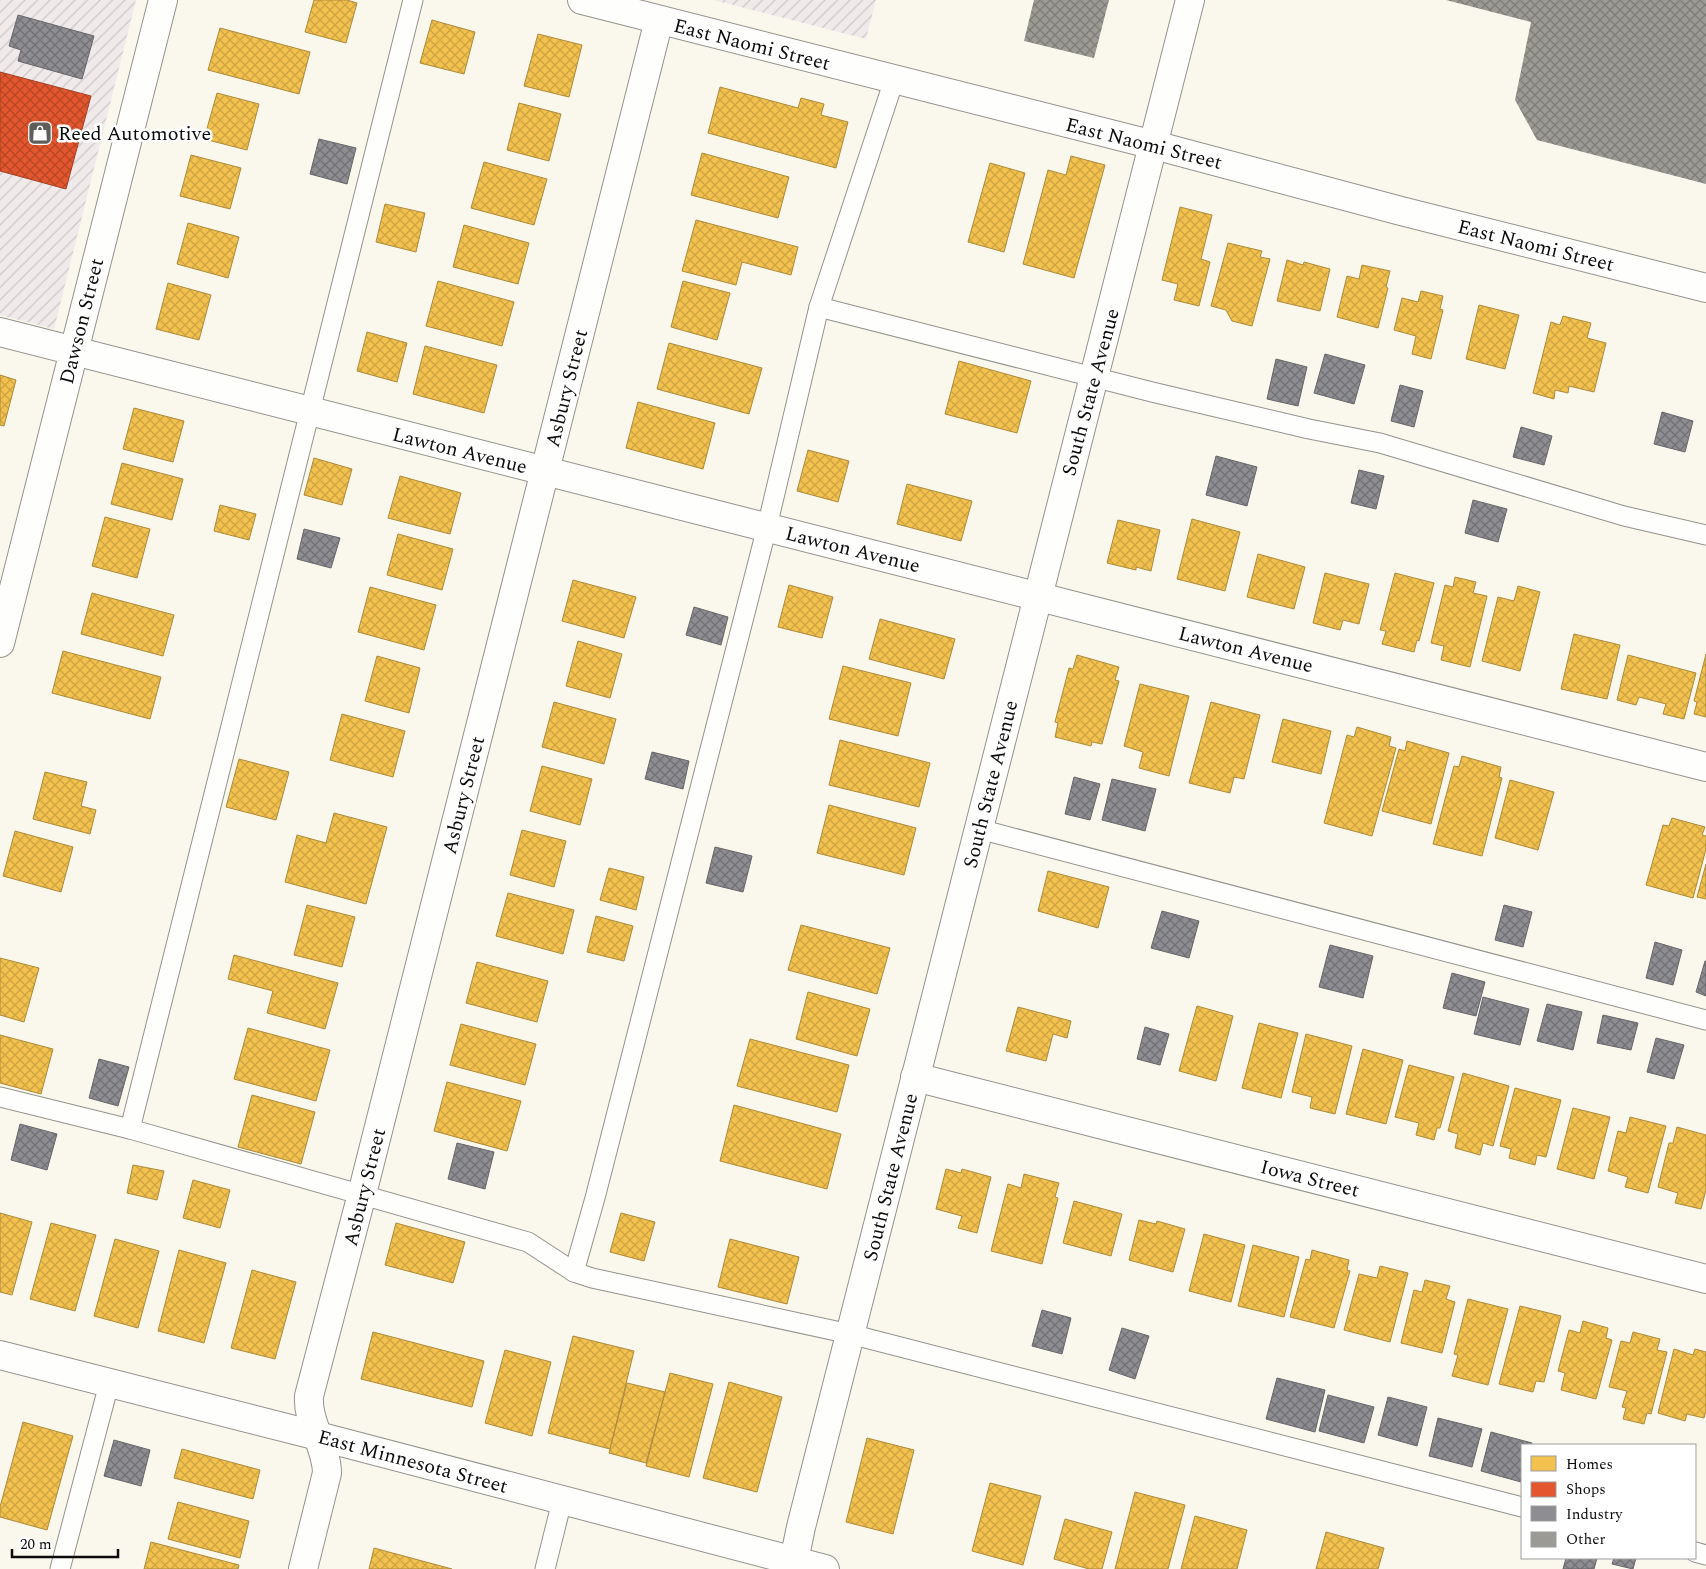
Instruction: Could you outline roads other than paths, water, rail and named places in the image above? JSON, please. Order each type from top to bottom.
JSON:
[{"type":"street","name":"Dawson Street","points":[[0,643],[163,0]]},
{"type":"street","name":"East Naomi Street","points":[[582,0],[1154,145],[1401,211],[1706,288]]},
{"type":"street","name":"South State Avenue","points":[[795,1565],[801,1528],[1190,0]]},
{"type":"street","name":"Asbury Street","points":[[303,1569],[327,1474],[327,1462],[310,1411],[309,1396],[362,1194],[659,20]]},
{"type":"street","name":"Lawton Avenue","points":[[0,332],[1706,767]]},
{"type":"street","name":"Iowa Street","points":[[915,1077],[1706,1279]]},
{"type":"street","name":"East Minnesota Street","points":[[0,1356],[318,1436],[795,1565],[825,1569]]},
{"type":"lane","points":[[130,1129],[413,0]]},
{"type":"lane","points":[[574,1272],[595,1198],[767,527],[819,307],[894,80]]},
{"type":"lane","points":[[819,307],[1093,377],[1300,427],[1380,443],[1624,516],[1706,535]]},
{"type":"lane","points":[[979,828],[1706,1020]]},
{"type":"lane","points":[[0,1097],[130,1129],[528,1242],[574,1272],[592,1278],[850,1334],[1521,1507]]},
{"type":"lane","points":[[60,1569],[109,1384]]},
{"type":"lane","points":[[545,1569],[562,1501]]},
{"type":"place","name":"Reed Automotive","points":[[40,133]]}]
